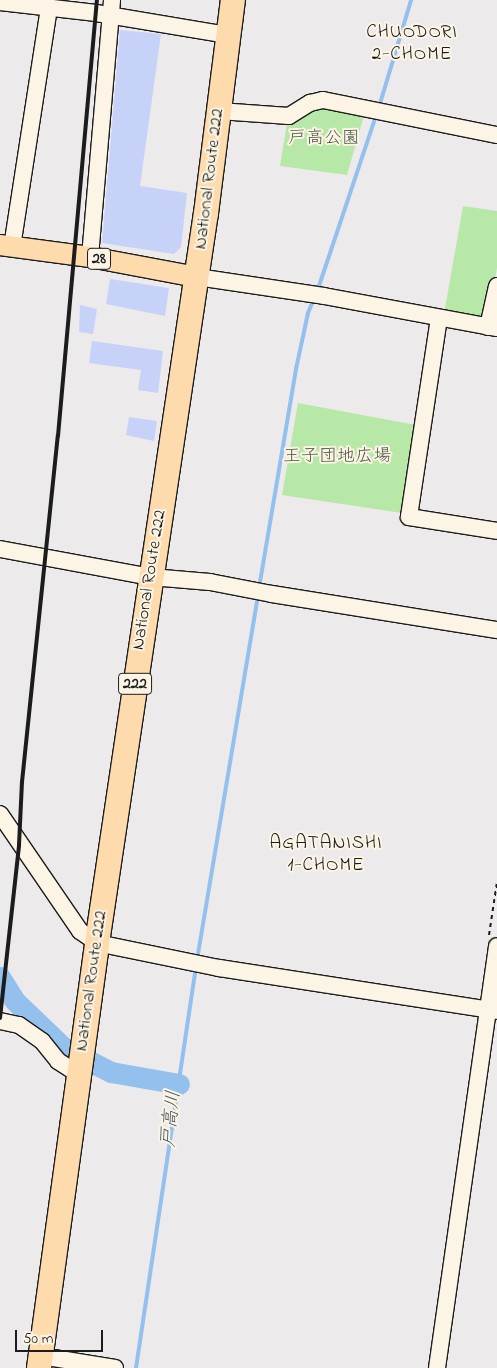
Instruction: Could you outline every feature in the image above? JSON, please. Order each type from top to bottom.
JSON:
[{"type":"highway","name":"National Route 222","points":[[40,1362],[78,1074],[150,577],[197,277],[234,0]]},
{"type":"main road","name":"28","points":[[6,246],[90,257],[197,277]]},
{"type":"street","points":[[0,2],[49,8],[111,8],[228,35]]},
{"type":"street","points":[[6,246],[49,8]]},
{"type":"street","points":[[90,257],[111,8]]},
{"type":"street","points":[[219,111],[290,116],[310,102],[324,100],[497,135]]},
{"type":"street","points":[[197,277],[324,296],[493,328],[497,286]]},
{"type":"street","points":[[439,318],[409,517],[497,531]]},
{"type":"street","points":[[0,549],[150,577],[210,582],[272,594],[497,630]]},
{"type":"street","points":[[0,814],[80,931],[97,943],[218,968],[492,1010]]},
{"type":"street","points":[[437,1368],[492,1010],[497,946]]},
{"type":"street","points":[[0,1021],[19,1025],[42,1041],[58,1061],[78,1074]]},
{"type":"street","points":[[40,1362],[116,1368]]},
{"type":"green space","name":"戸高公園","points":[[315,106],[365,112],[347,175],[280,166],[287,123]]},
{"type":"green space","points":[[463,206],[497,211],[497,268],[487,321],[444,314]]},
{"type":"green space","name":"王子団地広場","points":[[298,403],[416,425],[402,513],[282,495]]},
{"type":"building","points":[[120,30],[161,34],[140,186],[187,193],[181,247],[174,254],[102,243]]},
{"type":"building","points":[[110,279],[169,288],[165,316],[106,304]]},
{"type":"building","points":[[80,305],[97,309],[93,334],[79,332]]},
{"type":"building","points":[[92,341],[163,351],[158,393],[138,390],[141,370],[89,363]]},
{"type":"building","points":[[129,417],[157,421],[154,441],[126,435]]},
{"type":"waterway","points":[[379,107],[411,0]]},
{"type":"waterway","points":[[317,292],[376,116]]},
{"type":"waterway","points":[[259,588],[296,369],[308,313],[314,298]]},
{"type":"waterway","points":[[197,960],[258,595]]},
{"type":"waterway","name":"戸高川","points":[[136,1368],[196,967]]},
{"type":"waterway","name":"戸高川","points":[[0,977],[15,1001],[64,1048],[111,1072],[179,1084]]},
{"type":"railway","points":[[0,1018],[19,845],[22,782],[58,436],[97,0]]},
{"type":"district","name":"CHUODORI 2-CHOME","points":[[412,44]]},
{"type":"district","name":"AGATANISHI 1-CHOME","points":[[326,855]]}]
